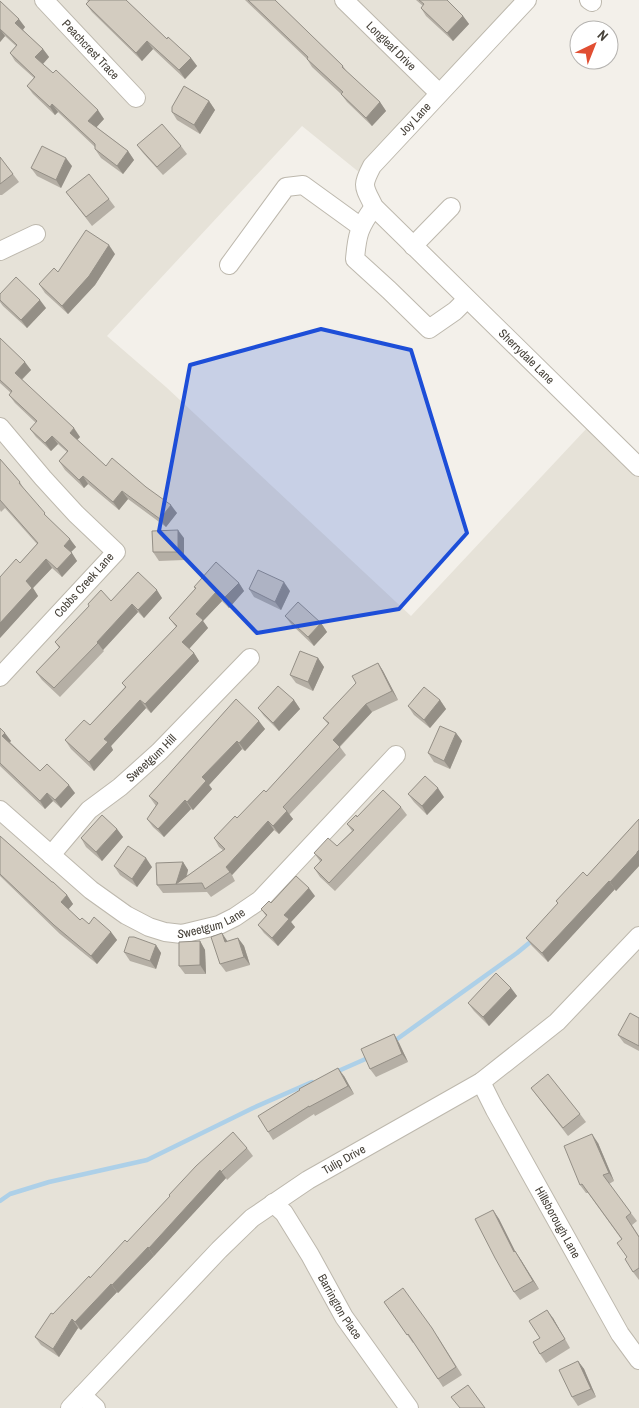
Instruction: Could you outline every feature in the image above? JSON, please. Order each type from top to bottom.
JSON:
[{"type":"street","name":"Peachcrest Trace","points":[[44,0],[136,98]]},
{"type":"street","name":"Longleaf Drive","points":[[344,0],[439,93]]},
{"type":"street","name":"Joy Lane","points":[[413,246],[374,207],[364,186],[365,179],[372,166],[527,0]]},
{"type":"street","points":[[229,265],[286,187],[303,184],[361,227]]},
{"type":"street","points":[[374,207],[361,227],[357,238],[355,259],[429,330],[455,311],[467,299]]},
{"type":"street","points":[[413,246],[451,207]]},
{"type":"street","points":[[0,251],[36,234]]},
{"type":"street","name":"Sherrydale Lane","points":[[413,246],[639,467]]},
{"type":"street","name":"Cobbs Creek Lane","points":[[0,427],[76,514],[116,552],[0,677]]},
{"type":"street","name":"Sweetgum Hill","points":[[51,855],[89,810],[120,787],[159,752],[250,658]]},
{"type":"street","name":"Sweetgum Lane","points":[[0,810],[91,890],[126,915],[149,927],[182,934],[219,925],[260,900],[396,755]]},
{"type":"street","name":"Tulip Drive","points":[[70,1408],[219,1250],[252,1218],[308,1180],[481,1082],[557,1022],[639,936]]},
{"type":"street","name":"Hillsborough Lane","points":[[481,1082],[620,1334],[639,1360]]},
{"type":"street","name":"Barrington Place","points":[[273,1204],[284,1213],[310,1255],[344,1317],[409,1408]]},
{"type":"street","points":[[82,1395],[96,1408]]},
{"type":"highlighted area","points":[[321,329],[411,350],[467,533],[399,609],[257,633],[159,531],[190,365]]},
{"type":"shaded area","points":[[0,0],[534,0],[365,177],[302,126],[107,336],[166,387],[411,616],[587,428],[639,473],[639,1408],[0,1408]]},
{"type":"building","points":[[90,0],[126,0],[167,39],[168,37],[191,58],[179,70],[147,41],[136,53],[86,4]]},
{"type":"building","points":[[248,0],[275,0],[380,102],[366,118],[341,94],[343,92],[307,59],[308,57]]},
{"type":"building","points":[[419,0],[447,0],[463,16],[447,33],[421,8],[424,4]]},
{"type":"building","points":[[0,1],[19,19],[15,23],[43,49],[35,57],[53,73],[56,70],[98,110],[88,121],[128,151],[117,166],[95,149],[95,144],[52,104],[50,107],[27,86],[35,77],[10,53],[17,45],[0,29]]},
{"type":"building","points":[[184,86],[209,101],[194,125],[172,112],[172,107]]},
{"type":"building","points":[[162,124],[181,146],[157,167],[137,145]]},
{"type":"building","points":[[42,146],[66,158],[56,180],[31,168]]},
{"type":"building","points":[[0,157],[13,174],[0,184]]},
{"type":"building","points":[[89,174],[109,199],[86,217],[66,192]]},
{"type":"building","points":[[86,230],[109,245],[89,276],[62,306],[39,284],[54,268],[58,272]]},
{"type":"building","points":[[16,277],[40,300],[21,320],[0,300],[0,294]]},
{"type":"building","points":[[0,338],[25,362],[15,373],[74,428],[70,433],[106,466],[112,458],[171,505],[160,519],[122,491],[113,502],[83,476],[79,480],[59,461],[68,451],[52,436],[45,443],[30,429],[37,421],[9,395],[12,391],[0,380]]},
{"type":"building","points":[[0,459],[44,514],[70,539],[64,546],[72,553],[57,569],[46,559],[26,581],[32,588],[0,623],[0,577],[16,559],[20,563],[38,543],[0,500]]},
{"type":"building","points":[[178,530],[178,552],[153,552],[152,531]]},
{"type":"building","points":[[216,562],[239,583],[223,599],[216,592],[196,614],[203,620],[182,642],[194,653],[145,704],[140,700],[104,739],[108,742],[89,762],[65,740],[84,720],[90,725],[126,687],[122,683],[177,626],[169,618]]},
{"type":"building","points":[[258,570],[284,582],[275,602],[249,589]]},
{"type":"building","points":[[138,572],[157,590],[138,610],[132,604],[98,643],[54,688],[36,672],[60,647],[55,642],[89,606],[88,604],[101,590],[111,601]]},
{"type":"building","points":[[298,602],[321,623],[308,637],[285,616]]},
{"type":"building","points":[[300,651],[318,658],[308,682],[290,675]]},
{"type":"building","points":[[378,663],[392,691],[366,704],[333,740],[340,747],[283,807],[287,811],[273,826],[268,821],[226,867],[230,872],[205,889],[202,883],[157,885],[156,863],[183,862],[176,884],[225,849],[214,838],[235,816],[237,818],[264,790],[266,792],[329,723],[323,718],[356,683],[352,676]]},
{"type":"building","points":[[278,686],[294,700],[273,723],[258,708]]},
{"type":"building","points":[[424,687],[440,700],[424,720],[408,706]]},
{"type":"building","points":[[236,699],[259,721],[239,743],[237,741],[202,777],[206,781],[158,829],[147,819],[158,803],[149,796]]},
{"type":"building","points":[[440,726],[456,733],[444,761],[428,753]]},
{"type":"building","points":[[0,728],[5,733],[2,736],[40,771],[47,764],[69,785],[55,800],[47,793],[40,801],[0,763]]},
{"type":"building","points":[[425,776],[438,788],[422,806],[408,794]]},
{"type":"building","points":[[383,790],[401,807],[329,883],[314,868],[322,860],[314,853],[328,838],[337,846],[354,830],[347,824],[356,815],[357,817]]},
{"type":"building","points":[[102,815],[117,829],[96,852],[81,838]]},
{"type":"building","points":[[639,819],[639,850],[637,853],[542,953],[526,938],[583,872],[587,876]]},
{"type":"building","points":[[0,836],[67,895],[61,902],[80,920],[82,918],[89,924],[94,917],[111,932],[91,956],[54,925],[0,874]]},
{"type":"building","points":[[128,846],[146,858],[132,879],[114,866]]},
{"type":"building","points":[[296,876],[309,888],[284,915],[289,919],[272,938],[258,925],[267,915],[261,909],[269,901],[271,903]]},
{"type":"building","points":[[222,933],[225,942],[238,938],[244,957],[220,964],[211,937]]},
{"type":"building","points":[[129,937],[156,945],[150,961],[124,952]]},
{"type":"building","points":[[200,941],[200,965],[179,966],[179,942]]},
{"type":"building","points":[[496,973],[511,988],[483,1017],[468,1003]]},
{"type":"building","points":[[630,1013],[639,1018],[639,1046],[618,1035]]},
{"type":"building","points":[[394,1034],[402,1054],[370,1069],[361,1049]]},
{"type":"building","points":[[338,1068],[348,1086],[309,1106],[268,1132],[258,1116],[299,1089]]},
{"type":"building","points":[[548,1074],[580,1114],[563,1128],[531,1088]]},
{"type":"building","points":[[233,1132],[247,1148],[221,1172],[220,1170],[149,1248],[75,1322],[72,1319],[53,1349],[35,1337],[51,1313],[53,1314],[89,1276],[90,1278],[125,1240],[127,1242],[196,1166]]},
{"type":"building","points":[[592,1134],[609,1173],[603,1175],[631,1213],[626,1217],[639,1237],[639,1268],[633,1272],[625,1259],[627,1257],[617,1243],[622,1239],[582,1184],[580,1185],[564,1146]]},
{"type":"building","points":[[493,1210],[514,1252],[533,1281],[514,1292],[475,1219]]},
{"type":"building","points":[[403,1288],[432,1328],[456,1367],[438,1379],[384,1302]]},
{"type":"building","points":[[547,1310],[565,1339],[540,1354],[533,1342],[540,1338],[529,1321]]},
{"type":"building","points":[[578,1361],[591,1389],[572,1397],[559,1370]]},
{"type":"building","points":[[468,1385],[485,1408],[460,1408],[451,1397]]},
{"type":"waterway","points":[[393,1042],[534,939]]},
{"type":"waterway","points":[[336,1072],[370,1057]]},
{"type":"waterway","points":[[0,1201],[10,1194],[49,1182],[147,1160],[253,1108],[312,1082]]}]
